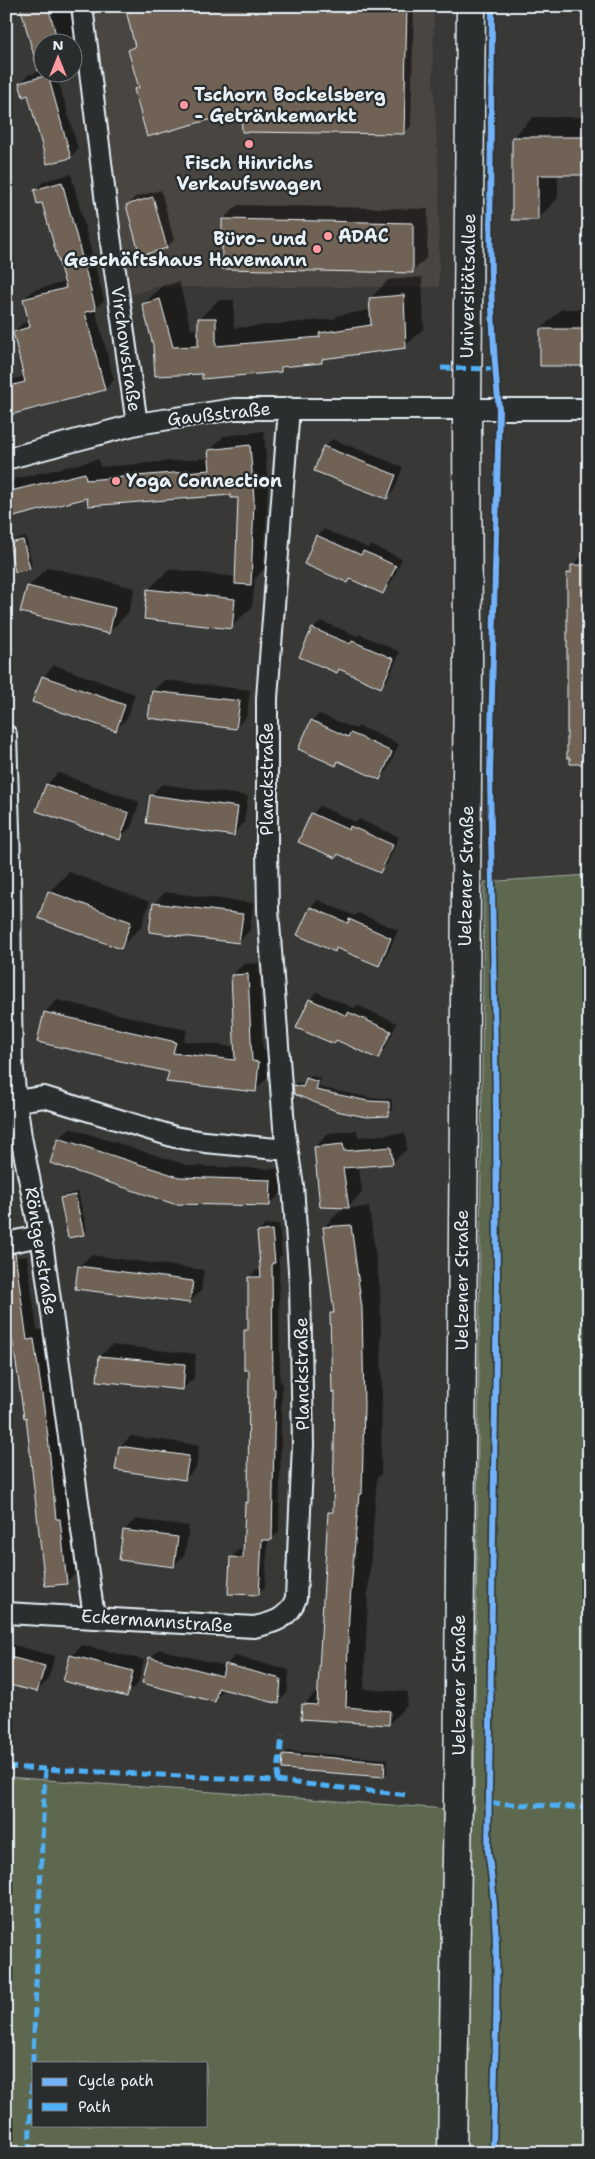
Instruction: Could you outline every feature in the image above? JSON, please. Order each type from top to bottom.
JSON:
[{"type":"main road","name":"Universitätsallee","points":[[467,408],[471,6]]},
{"type":"main road","name":"Uelzener Straße","points":[[452,2153],[458,1790],[468,662],[467,408]]},
{"type":"street","name":"Virchowstraße","points":[[82,6],[103,182],[137,424]]},
{"type":"street","name":"Planckstraße","points":[[289,408],[267,709],[268,910],[287,1150],[298,1248],[302,1339],[302,1468],[296,1598]]},
{"type":"street","name":"Gaußstraße","points":[[6,459],[137,424],[234,409],[589,409]]},
{"type":"street","name":"Röntgenstraße","points":[[6,735],[10,862],[12,1060],[16,1101],[40,1236],[94,1617]]},
{"type":"street","points":[[16,1101],[44,1097],[176,1137],[205,1142],[287,1150]]},
{"type":"street","points":[[6,1243],[40,1236]]},
{"type":"street","name":"Eckermannstraße","points":[[6,1612],[254,1626],[280,1620],[293,1607],[296,1598]]},
{"type":"shaded area","points":[[94,6],[434,6],[433,75],[439,181],[439,287],[157,287],[130,295]]},
{"type":"green space","points":[[589,875],[589,2153],[6,2153],[6,1777],[474,1811],[484,882]]},
{"type":"building","points":[[20,6],[48,6],[55,32],[32,32],[32,49]]},
{"type":"building","points":[[125,6],[407,6],[404,134],[242,132],[241,111],[147,137],[134,89],[139,88],[128,50],[135,47]]},
{"type":"building","points":[[32,79],[32,82],[50,82],[71,158],[47,164],[28,95],[23,97],[19,83]]},
{"type":"building","points":[[512,137],[589,137],[589,175],[538,175],[538,220],[512,220]]},
{"type":"building","points":[[62,182],[96,310],[85,312],[105,390],[6,416],[6,387],[25,382],[13,332],[30,327],[23,299],[66,288],[42,203],[37,204],[34,190]]},
{"type":"building","points":[[153,197],[167,248],[140,256],[126,205]]},
{"type":"building","name":"Büro- und Geschäftshaus Havemann","points":[[222,219],[413,223],[413,273],[222,269]]},
{"type":"building","points":[[404,295],[406,348],[322,359],[322,363],[281,367],[281,372],[202,379],[202,374],[155,376],[153,345],[142,304],[160,299],[173,347],[198,346],[198,318],[216,318],[216,346],[320,337],[319,333],[371,325],[369,298]]},
{"type":"building","points":[[540,329],[589,329],[589,366],[540,366]]},
{"type":"building","points":[[250,445],[254,499],[251,585],[235,584],[238,498],[231,498],[231,495],[88,506],[87,498],[6,519],[6,492],[85,473],[86,480],[210,470],[208,450]]},
{"type":"building","points":[[323,446],[396,475],[387,499],[314,471]]},
{"type":"building","points":[[316,535],[361,555],[363,551],[396,566],[383,594],[350,579],[348,583],[304,564]]},
{"type":"building","points":[[23,540],[30,569],[15,572],[9,543]]},
{"type":"building","points":[[571,565],[589,565],[589,764],[570,764],[570,758],[567,758],[567,573],[571,573]]},
{"type":"building","points":[[27,586],[115,608],[109,634],[20,612]]},
{"type":"building","points":[[147,589],[235,599],[232,629],[144,619]]},
{"type":"building","points":[[312,628],[350,644],[352,641],[394,659],[381,688],[339,669],[337,673],[299,657]]},
{"type":"building","points":[[42,676],[125,705],[116,731],[32,702]]},
{"type":"building","points":[[152,691],[240,701],[236,729],[148,718]]},
{"type":"building","points":[[311,720],[348,737],[350,733],[358,736],[392,752],[380,780],[338,761],[336,766],[298,749]]},
{"type":"building","points":[[46,784],[129,813],[120,840],[36,811]]},
{"type":"building","points":[[150,795],[238,807],[234,836],[146,823]]},
{"type":"building","points":[[311,813],[349,830],[350,826],[393,845],[380,873],[338,854],[336,858],[298,842]]},
{"type":"building","points":[[48,891],[131,922],[121,949],[38,918]]},
{"type":"building","points":[[153,903],[243,914],[239,943],[149,932]]},
{"type":"building","points":[[310,907],[348,923],[349,919],[391,938],[379,966],[336,948],[335,952],[297,935]]},
{"type":"building","points":[[248,974],[252,1061],[259,1062],[256,1092],[166,1082],[169,1072],[37,1042],[44,1012],[176,1042],[173,1053],[235,1060],[231,975]]},
{"type":"building","points":[[309,999],[347,1016],[348,1012],[391,1031],[378,1059],[336,1040],[334,1044],[296,1028]]},
{"type":"building","points":[[306,1078],[318,1082],[316,1090],[368,1101],[389,1102],[389,1116],[366,1117],[336,1111],[294,1094],[293,1085],[303,1087]]},
{"type":"building","points":[[58,1138],[179,1177],[271,1180],[270,1206],[174,1204],[50,1163]]},
{"type":"building","points":[[343,1144],[344,1151],[391,1147],[393,1164],[343,1168],[349,1208],[320,1207],[314,1147]]},
{"type":"building","points":[[75,1195],[84,1235],[68,1238],[60,1198]]},
{"type":"building","points":[[351,1225],[362,1308],[364,1406],[362,1494],[359,1494],[349,1614],[346,1707],[390,1711],[389,1725],[301,1719],[302,1704],[317,1705],[328,1512],[333,1512],[335,1392],[332,1393],[330,1313],[334,1313],[323,1227]]},
{"type":"building","points":[[272,1230],[275,1263],[272,1263],[273,1388],[275,1389],[272,1540],[262,1540],[259,1595],[228,1594],[230,1557],[243,1558],[245,1502],[248,1503],[249,1370],[244,1370],[244,1330],[248,1330],[248,1277],[261,1277],[257,1232]]},
{"type":"building","points":[[15,1253],[27,1340],[34,1339],[48,1436],[56,1519],[60,1519],[67,1584],[45,1586],[26,1417],[24,1418],[13,1342],[6,1342],[6,1255]]},
{"type":"building","points":[[78,1266],[193,1281],[190,1303],[75,1289]]},
{"type":"building","points":[[99,1356],[185,1364],[183,1390],[97,1381]]},
{"type":"building","points":[[119,1446],[189,1456],[185,1480],[115,1470]]},
{"type":"building","points":[[123,1530],[178,1537],[174,1567],[119,1560]]},
{"type":"building","points":[[70,1655],[133,1671],[127,1697],[63,1681]]},
{"type":"building","points":[[6,1656],[45,1666],[37,1692],[6,1684]]},
{"type":"building","points":[[149,1657],[222,1676],[225,1664],[281,1679],[279,1704],[218,1688],[215,1702],[142,1683]]},
{"type":"building","points":[[283,1754],[385,1762],[384,1777],[282,1769]]},
{"type":"marked path","points":[[441,368],[494,369]]},
{"type":"marked path","points":[[277,1781],[282,1736]]},
{"type":"marked path","points":[[6,1767],[277,1781],[408,1795]]},
{"type":"marked path","points":[[33,2062],[45,1769]]},
{"type":"marked path","points":[[490,1803],[589,1808]]},
{"type":"marked path","points":[[29,2153],[32,2081]]},
{"type":"cycle path","points":[[492,6],[491,258],[492,308],[499,409],[490,775],[497,1285],[488,1851],[493,1888],[496,1963],[493,2153]]},
{"type":"place","name":"Tschorn Bockelsberg - Getränkemarkt","points":[[184,105]]},
{"type":"place","name":"Fisch Hinrichs Verkaufswagen","points":[[249,144]]},
{"type":"place","name":"ADAC","points":[[328,236]]},
{"type":"place","name":"Büro- und Geschäftshaus Havemann","points":[[317,249]]},
{"type":"place","name":"Yoga Connection","points":[[116,481]]}]
